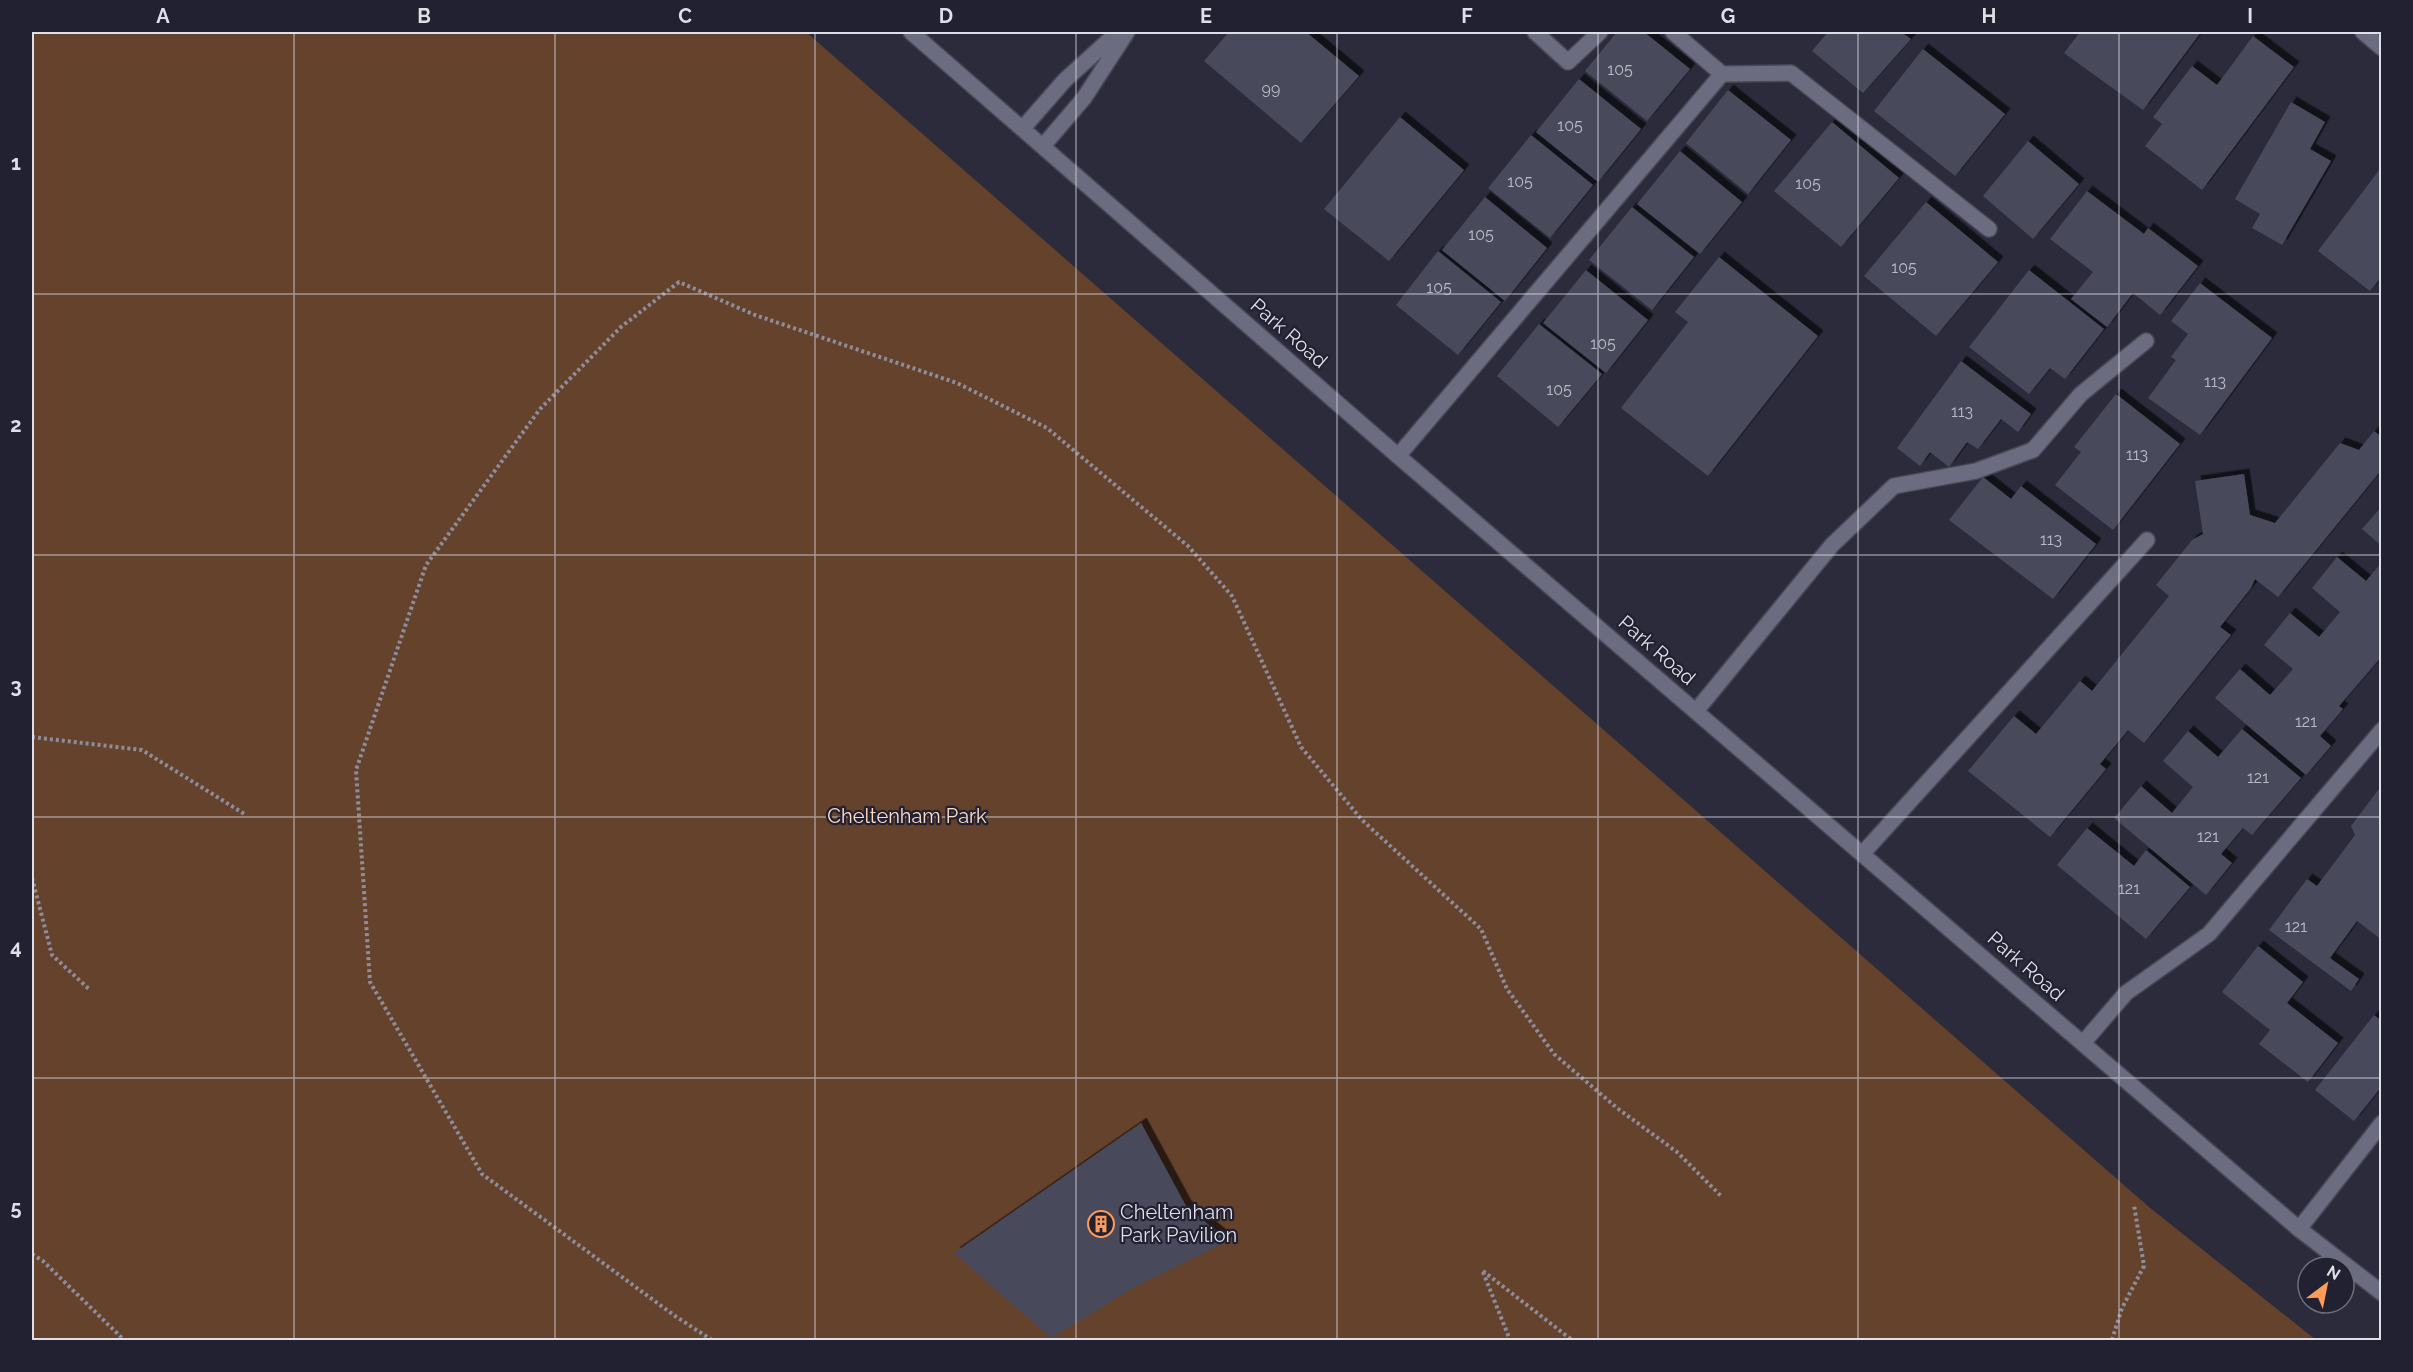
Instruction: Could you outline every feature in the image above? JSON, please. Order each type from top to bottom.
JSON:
[{"type":"street","name":"Park Road","points":[[911,32],[1398,456],[2299,1229],[2382,1293]]},
{"type":"street","points":[[1023,129],[1065,80],[1118,32]]},
{"type":"street","points":[[1043,146],[1084,98],[1127,32]]},
{"type":"street","points":[[1535,32],[1568,62],[1600,32]]},
{"type":"street","points":[[1673,32],[1722,74],[1791,73],[1989,229]]},
{"type":"street","points":[[2362,32],[2382,48]]},
{"type":"street","points":[[1398,456],[1722,74]]},
{"type":"street","points":[[1696,711],[1832,544],[1894,486],[1976,471],[2033,450],[2081,394],[2146,341]]},
{"type":"street","points":[[1863,853],[2147,540]]},
{"type":"street","points":[[2084,1043],[2126,993],[2209,934],[2382,730]]},
{"type":"street","points":[[2299,1229],[2382,1123]]},
{"type":"path","points":[[712,1341],[482,1174],[370,982],[356,770],[426,564],[540,409],[621,327],[679,282],[755,315],[957,383],[1047,428],[1188,546],[1232,596],[1301,747],[1362,820],[1481,929],[1507,989],[1554,1054],[1617,1108],[1677,1152],[1722,1197]]},
{"type":"path","points":[[32,737],[142,750],[246,815]]},
{"type":"path","points":[[32,878],[52,955],[90,990]]},
{"type":"path","points":[[2112,1341],[2122,1308],[2144,1266],[2134,1205]]},
{"type":"path","points":[[32,1254],[43,1261],[124,1341]]},
{"type":"path","points":[[1510,1341],[1483,1271],[1572,1341]]},
{"type":"green space","name":"Cheltenham Park","points":[[32,32],[806,32],[2149,1207],[2316,1340],[32,1340]]},
{"type":"building","points":[[1229,32],[1306,32],[1359,76],[1301,143],[1204,61]]},
{"type":"building","points":[[1617,32],[1644,32],[1690,69],[1647,121],[1585,71]]},
{"type":"building","points":[[1828,32],[1901,32],[1911,39],[1863,93],[1812,51]]},
{"type":"building","points":[[2080,32],[2201,32],[2143,110],[2064,53]]},
{"type":"building","points":[[2253,36],[2294,67],[2202,190],[2145,146],[2162,124],[2153,117],[2192,66],[2217,85]]},
{"type":"building","points":[[1923,49],[2005,114],[1955,176],[1874,111]]},
{"type":"building","points":[[1579,79],[1641,129],[1598,182],[1536,132]]},
{"type":"building","points":[[1728,90],[1791,140],[1748,194],[1686,143]]},
{"type":"building","points":[[2291,102],[2325,122],[2310,149],[2331,161],[2282,245],[2252,228],[2260,214],[2235,199]]},
{"type":"building","points":[[1400,117],[1464,170],[1389,261],[1324,209]]},
{"type":"building","points":[[1832,122],[1899,178],[1841,247],[1774,191]]},
{"type":"building","points":[[1531,135],[1593,185],[1550,238],[1488,188]]},
{"type":"building","points":[[2028,141],[2079,184],[2033,239],[1983,196]]},
{"type":"building","points":[[1680,151],[1742,202],[1700,254],[1637,204]]},
{"type":"building","points":[[2380,169],[2382,171],[2382,276],[2370,291],[2318,251]]},
{"type":"building","points":[[2087,191],[2144,234],[2148,228],[2198,266],[2160,315],[2133,293],[2107,327],[2071,299],[2093,272],[2050,239]]},
{"type":"building","points":[[1485,197],[1547,248],[1505,301],[1442,250]]},
{"type":"building","points":[[1926,202],[1998,262],[1936,336],[1864,276]]},
{"type":"building","points":[[1632,207],[1694,257],[1652,310],[1589,260]]},
{"type":"building","points":[[1438,251],[1501,302],[1458,355],[1396,305]]},
{"type":"building","points":[[1719,257],[1818,336],[1708,476],[1621,408],[1688,322],[1675,312]]},
{"type":"building","points":[[1586,270],[1648,320],[1606,373],[1543,323]]},
{"type":"building","points":[[2029,270],[2104,329],[2065,379],[2050,368],[2029,394],[1969,347]]},
{"type":"building","points":[[2200,283],[2272,338],[2200,435],[2148,398],[2176,360],[2171,357],[2188,334],[2171,321]]},
{"type":"building","points":[[1539,324],[1602,374],[1558,427],[1497,376]]},
{"type":"building","points":[[1961,361],[2031,414],[2018,432],[2001,419],[1978,449],[1967,442],[1949,467],[1930,452],[1920,466],[1897,448]]},
{"type":"building","points":[[2116,394],[2180,444],[2113,530],[2055,485],[2081,452],[2074,447]]},
{"type":"building","points":[[2374,431],[2382,437],[2382,469],[2278,597],[2255,579],[2251,588],[2220,627],[2231,635],[2144,743],[2128,730],[2100,764],[2106,769],[2050,837],[1968,771],[2014,716],[2036,734],[2080,681],[2092,691],[2169,596],[2156,585],[2192,540],[2203,534],[2195,481],[2244,474],[2250,515],[2275,523],[2340,443],[2359,450]]},
{"type":"building","points":[[1983,477],[2011,499],[2021,486],[2096,544],[2053,599],[1949,520]]},
{"type":"building","points":[[2382,506],[2382,546],[2362,529]]},
{"type":"building","points":[[2337,557],[2366,581],[2382,562],[2382,656],[2339,706],[2343,709],[2320,736],[2331,746],[2306,775],[2215,698],[2240,669],[2270,695],[2293,669],[2264,645],[2290,613],[2319,637],[2340,612],[2312,588]]},
{"type":"building","points":[[2242,729],[2301,778],[2252,835],[2243,828],[2221,854],[2232,863],[2206,895],[2114,818],[2141,786],[2172,813],[2193,787],[2163,761],[2188,731],[2218,757]]},
{"type":"building","points":[[2382,785],[2382,940],[2357,921],[2330,958],[2359,979],[2351,991],[2269,930],[2307,879],[2317,886],[2355,835],[2351,826]]},
{"type":"building","points":[[2087,828],[2134,866],[2146,850],[2190,887],[2146,939],[2057,865]]},
{"type":"building","points":[[2258,946],[2303,982],[2287,1003],[2338,1043],[2308,1082],[2259,1044],[2270,1030],[2222,992]]},
{"type":"building","points":[[2374,1015],[2382,1021],[2382,1086],[2354,1121],[2315,1090]]},
{"type":"building","name":"Cheltenham Park Pavilion","points":[[1141,1123],[1186,1206],[1228,1241],[1133,1288],[1051,1338],[954,1253]]},
{"type":"place","name":"Cheltenham Park Pavilion","points":[[1101,1224]]}]
